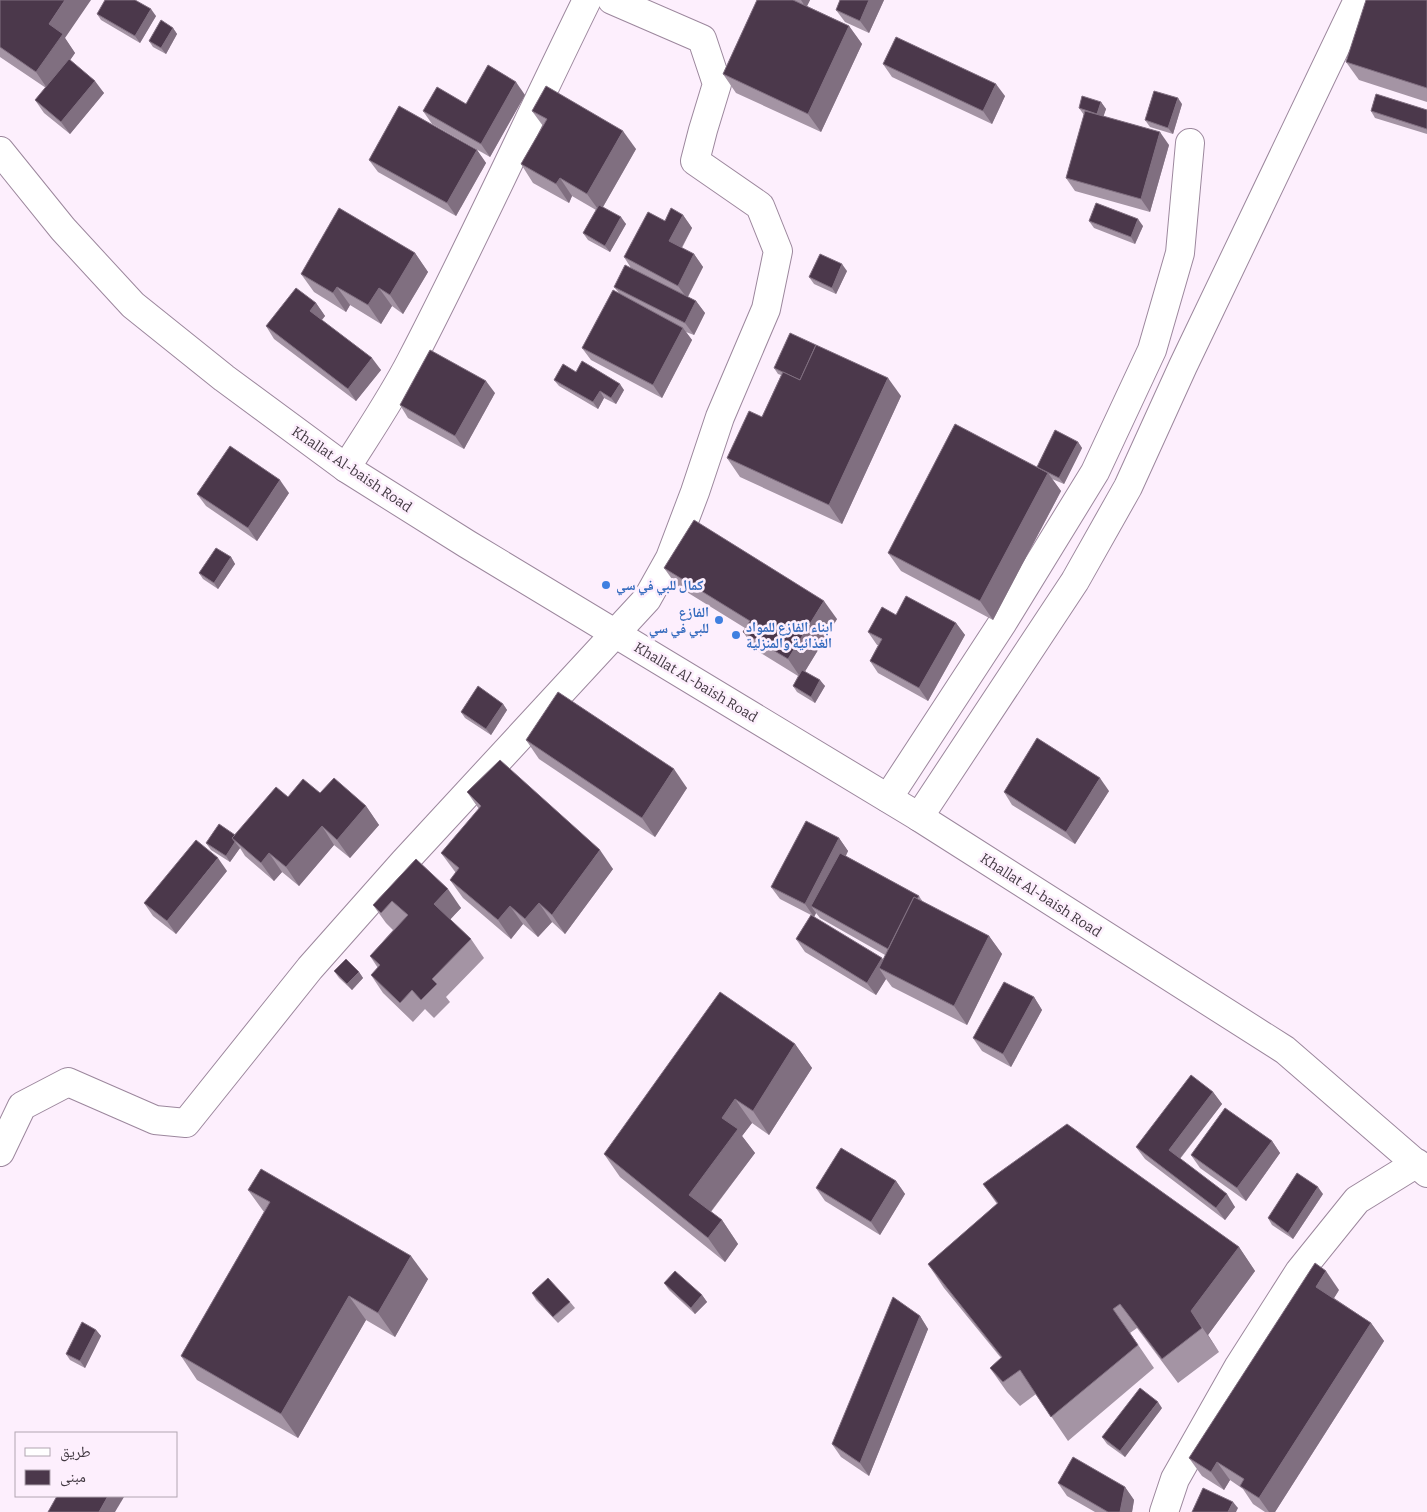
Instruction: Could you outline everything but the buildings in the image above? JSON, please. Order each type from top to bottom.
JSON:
[{"type":"street","points":[[346,468],[410,363],[482,220],[587,0]]},
{"type":"street","points":[[0,1152],[22,1106],[68,1082],[155,1120],[186,1123],[323,954],[404,862],[647,599],[670,558],[695,492],[720,416],[766,309],[778,251],[760,206],[695,161],[702,130],[717,84],[702,39],[612,0]]},
{"type":"street","points":[[919,817],[1075,581],[1128,487],[1183,366],[1358,0]]},
{"type":"street","points":[[888,798],[1003,622],[1095,472],[1144,368],[1152,350],[1180,253],[1190,143]]},
{"type":"street","name":"Khallat Al-baish Road","points":[[0,151],[63,229],[133,305],[224,378],[346,468],[919,817],[1285,1050],[1422,1168]]},
{"type":"street","points":[[1164,1512],[1175,1479],[1239,1366],[1299,1272],[1356,1200],[1422,1168]]},
{"type":"place","name":"كمال للبي في سي","points":[[606,585]]},
{"type":"place","name":"الفازع للبي في سي","points":[[719,620]]},
{"type":"place","name":"ابناء الفازع للمواد الغذائية والمنزلية","points":[[736,635]]}]
